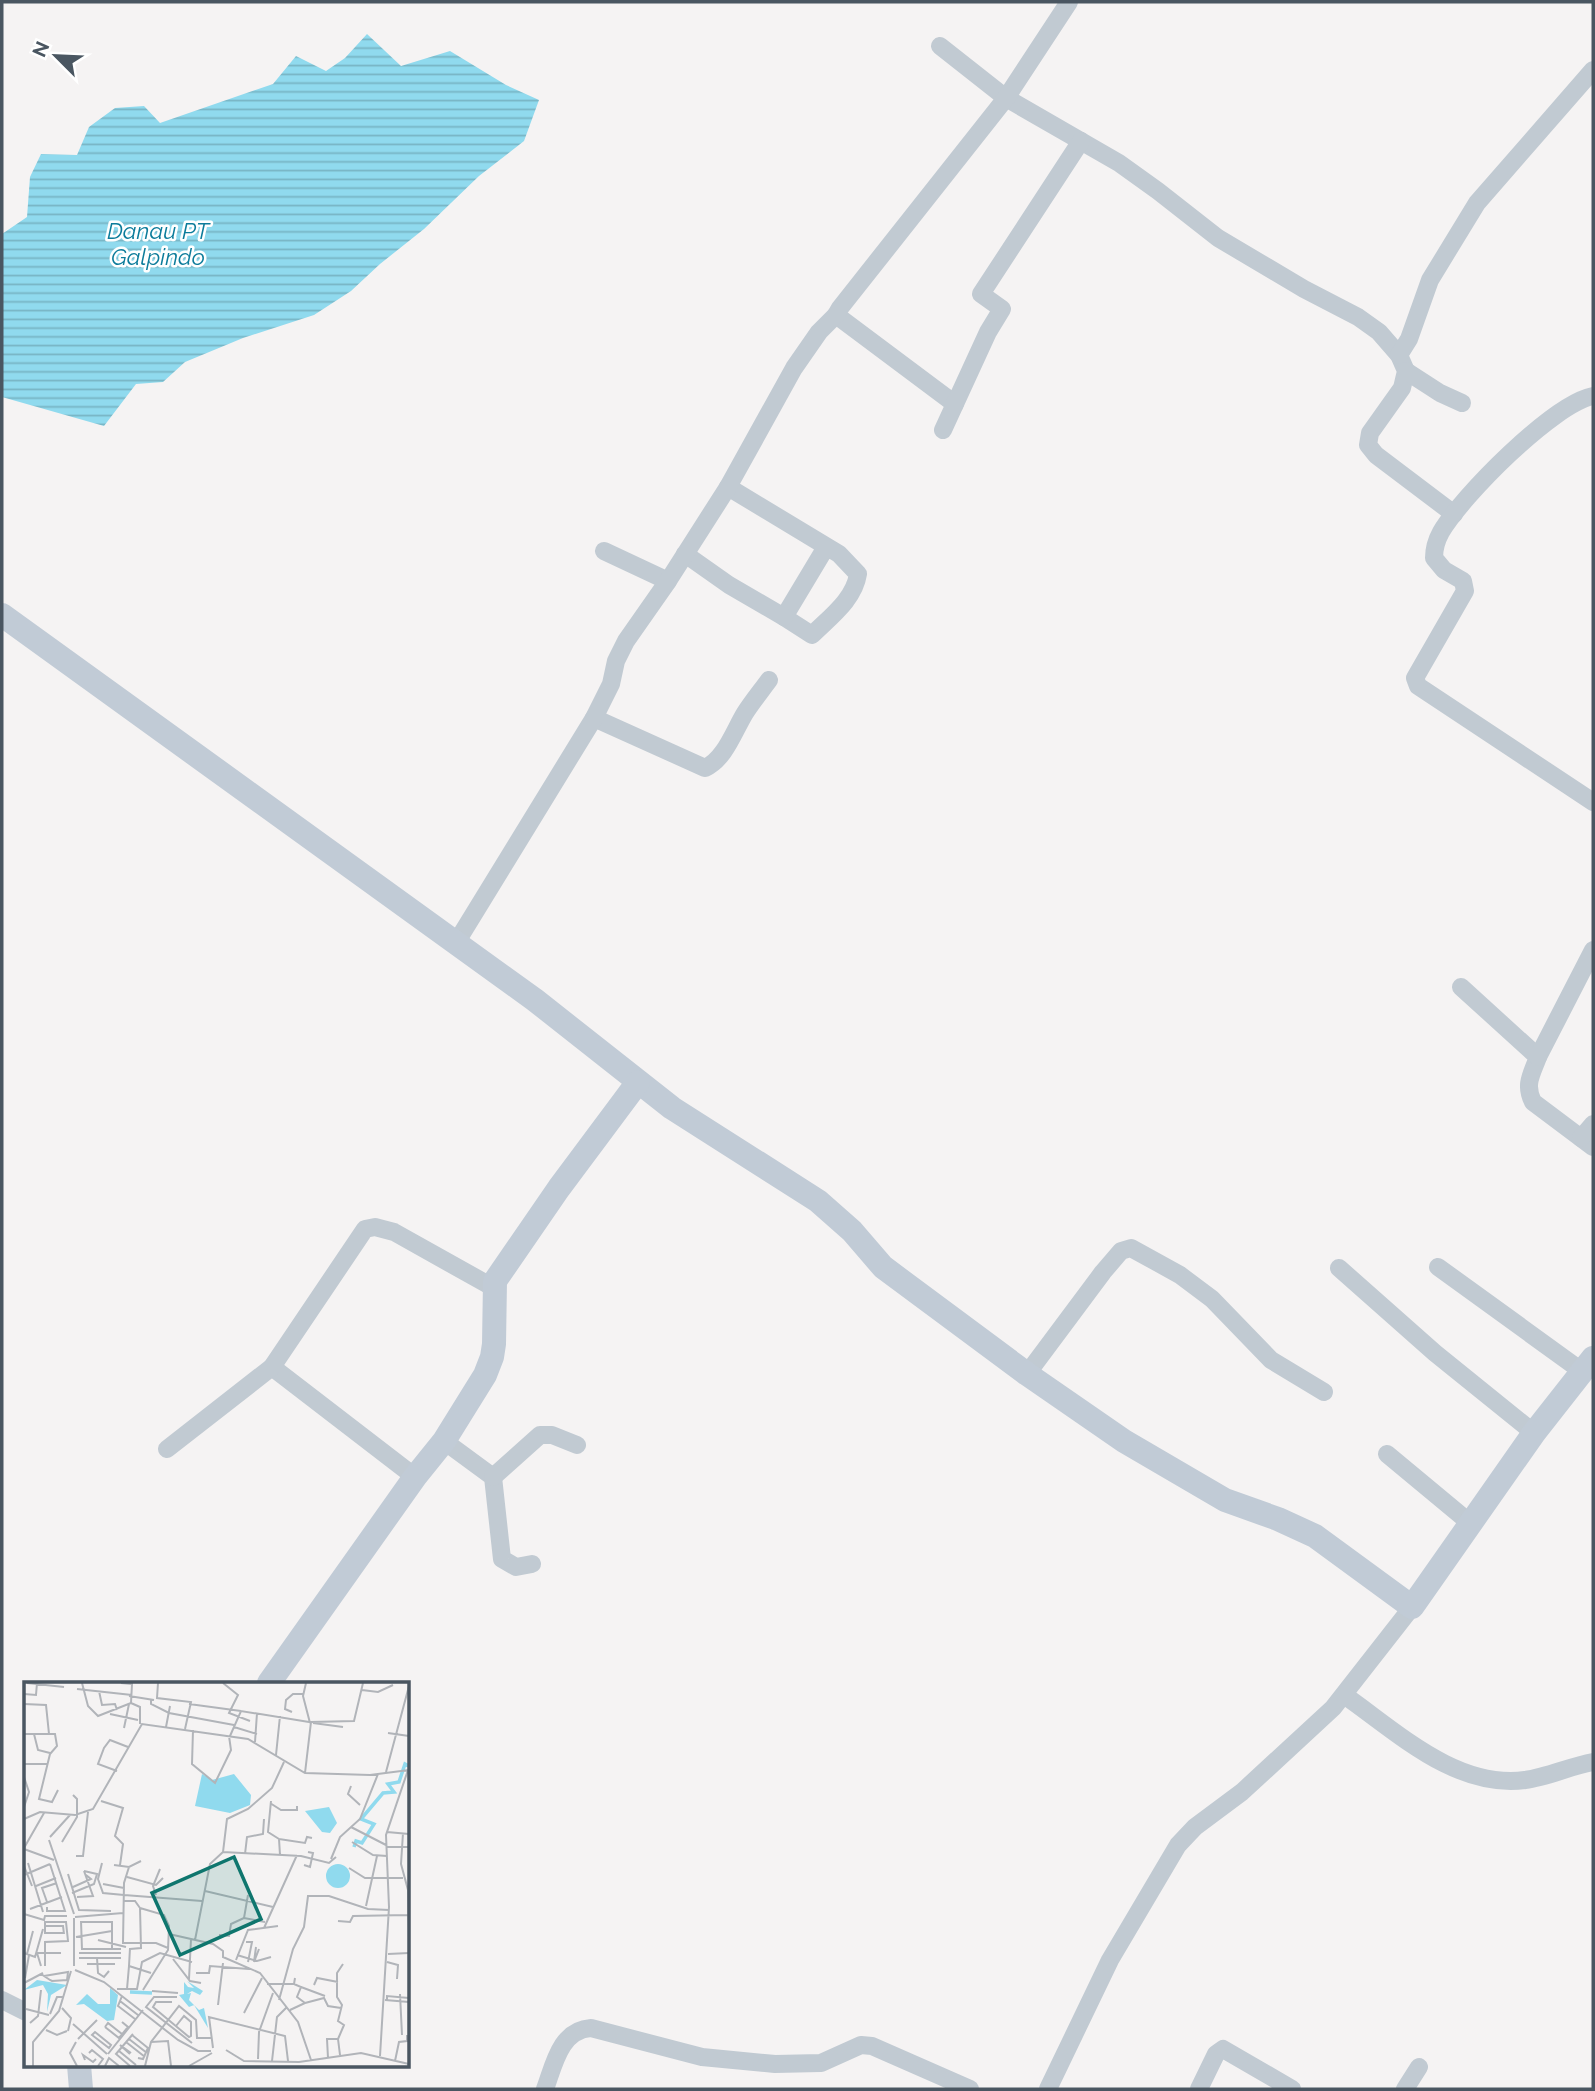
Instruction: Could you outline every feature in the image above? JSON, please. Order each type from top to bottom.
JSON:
[{"type":"street","points":[[456,943],[594,718],[611,684],[616,661],[626,641],[728,487],[794,368],[819,332],[836,315],[954,160],[1006,98],[1069,2]]},
{"type":"street","points":[[940,46],[1006,98],[1119,163],[1218,237],[1304,289],[1369,323],[1403,363],[1440,393],[1462,402]]},
{"type":"street","points":[[1454,514],[1376,455],[1368,445],[1370,433],[1402,388],[1403,363],[1409,339],[1430,280],[1477,203],[1593,70]]},
{"type":"street","points":[[943,430],[988,332],[1002,309],[981,294],[1081,141]]},
{"type":"street","points":[[836,315],[955,404]]},
{"type":"street","points":[[1593,396],[1581,398],[1550,420],[1475,487],[1439,535],[1434,558],[1444,570],[1463,581],[1465,591],[1415,674],[1416,682],[1510,749],[1593,802]]},
{"type":"street","points":[[685,554],[729,585],[812,635],[848,599],[856,586],[858,574],[850,563],[728,487]]},
{"type":"street","points":[[784,617],[826,547]]},
{"type":"street","points":[[604,551],[668,581]]},
{"type":"street","points":[[2,615],[535,1000],[672,1108],[818,1201],[852,1231],[883,1267],[1027,1374],[1124,1441],[1225,1500],[1315,1536],[1412,1607]]},
{"type":"street","points":[[594,718],[705,768],[714,764],[769,680]]},
{"type":"street","points":[[1589,1136],[1533,1102],[1528,1093],[1528,1081],[1593,950]]},
{"type":"street","points":[[1461,987],[1538,1057]]},
{"type":"street","points":[[270,1682],[415,1477],[444,1441],[485,1376],[492,1357],[496,1318],[494,1289],[511,1256],[638,1082]]},
{"type":"street","points":[[167,1449],[272,1367],[365,1229],[375,1227],[394,1232],[494,1289]]},
{"type":"street","points":[[1027,1374],[1103,1272],[1121,1251],[1131,1248],[1180,1275],[1202,1291],[1271,1360],[1324,1392]]},
{"type":"street","points":[[1048,2089],[1110,1960],[1178,1845],[1195,1827],[1242,1792],[1344,1695],[1412,1607],[1534,1433],[1588,1365],[1438,1267]]},
{"type":"street","points":[[1339,1268],[1435,1353],[1534,1433]]},
{"type":"street","points":[[272,1367],[415,1477]]},
{"type":"street","points":[[493,1477],[540,1435],[552,1434],[577,1445]]},
{"type":"street","points":[[444,1441],[493,1477],[502,1559],[516,1567],[532,1564]]},
{"type":"street","points":[[1387,1454],[1470,1523]]},
{"type":"street","points":[[1344,1695],[1458,1771],[1492,1781],[1527,1780],[1593,1762]]},
{"type":"street","points":[[2,2000],[24,2011]]},
{"type":"street","points":[[545,2089],[564,2042],[582,2029],[591,2028],[702,2057],[775,2064],[821,2063],[861,2045],[872,2046],[970,2089]]},
{"type":"street","points":[[1199,2089],[1216,2054],[1223,2049],[1292,2089]]},
{"type":"street","points":[[79,2066],[81,2089]]},
{"type":"street","points":[[1405,2089],[1419,2067]]},
{"type":"water","name":"Danau PT Galpindo","points":[[367,34],[401,66],[450,51],[506,85],[539,100],[524,141],[479,176],[424,229],[351,291],[314,315],[243,338],[185,362],[163,382],[136,384],[104,426],[2,397],[2,234],[27,217],[30,177],[41,154],[77,155],[89,127],[115,108],[144,106],[160,123],[273,84],[296,56],[326,71],[345,58]]}]
